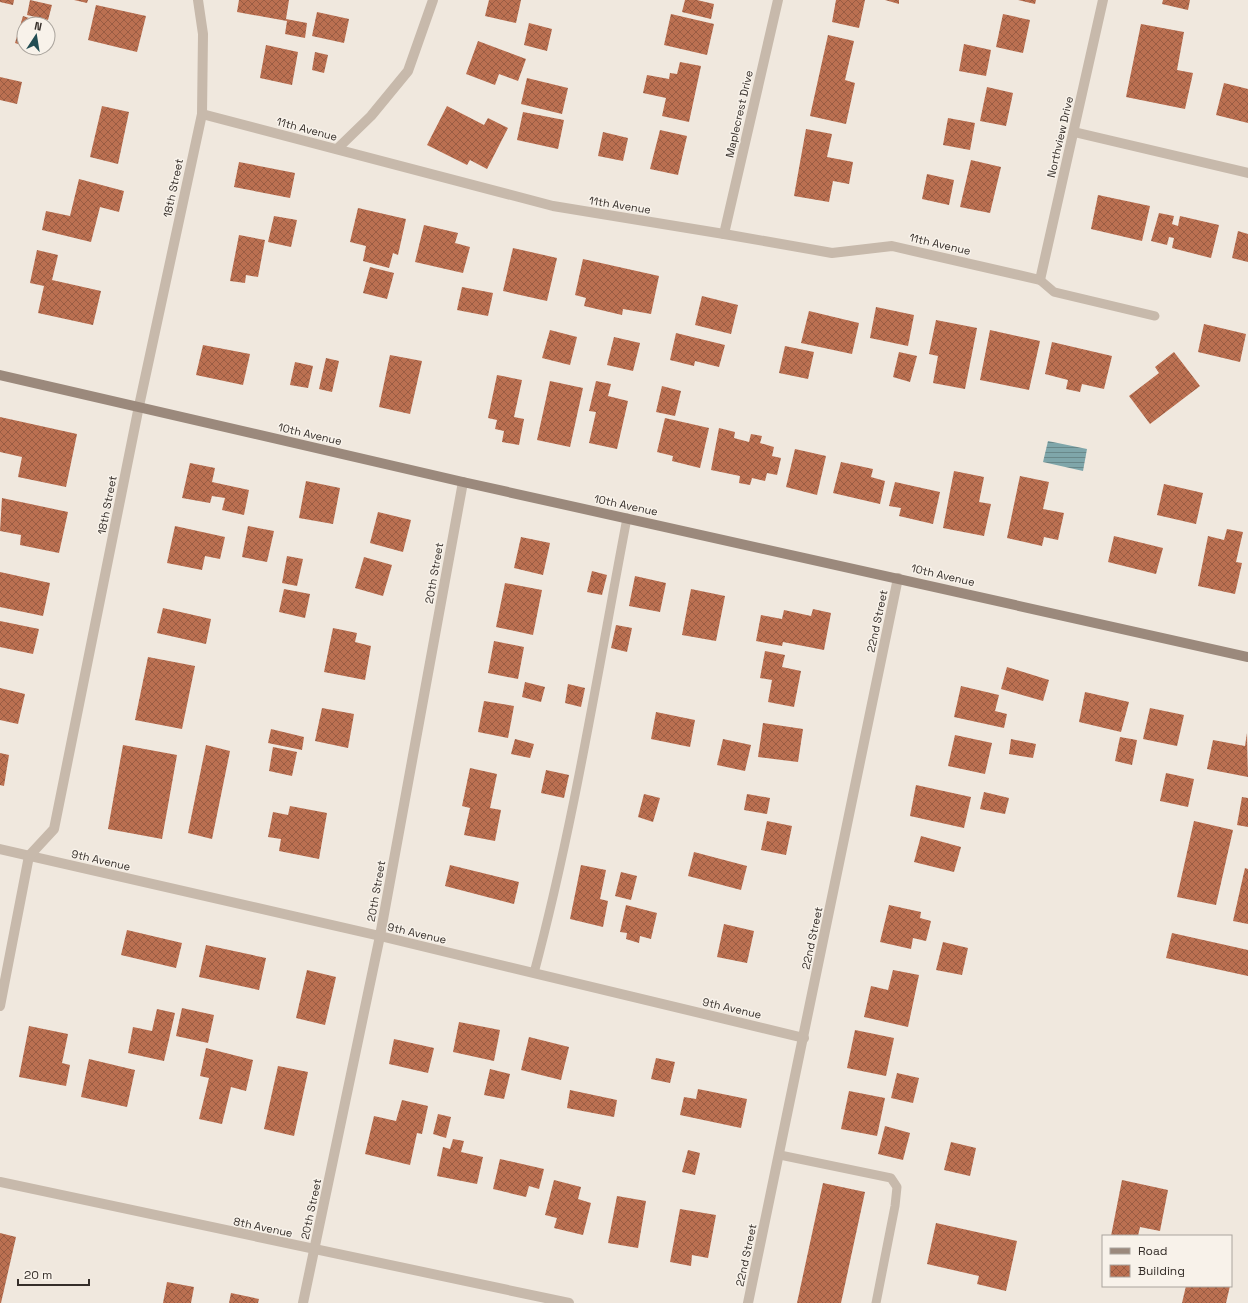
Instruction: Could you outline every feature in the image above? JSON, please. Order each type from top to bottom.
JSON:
[{"type":"street","name":"18th Street","points":[[29,856],[54,829],[139,406],[202,114],[203,34],[198,0]]},
{"type":"street","points":[[337,149],[371,116],[408,71],[433,0]]},
{"type":"street","name":"Maplecrest Drive","points":[[724,234],[778,0]]},
{"type":"street","name":"Northview Drive","points":[[1040,280],[1103,0]]},
{"type":"street","name":"11th Avenue","points":[[202,114],[553,206],[832,253],[892,246],[1040,280]]},
{"type":"street","points":[[1074,132],[1248,173]]},
{"type":"street","name":"10th Avenue","points":[[0,375],[463,482],[1248,657]]},
{"type":"street","name":"20th Street","points":[[303,1303],[380,936],[463,482]]},
{"type":"street","name":"22nd Street","points":[[748,1303],[780,1155],[898,578]]},
{"type":"street","name":"9th Avenue","points":[[0,849],[380,936],[804,1038]]},
{"type":"street","points":[[0,1006],[29,856]]},
{"type":"street","name":"8th Avenue","points":[[0,1182],[569,1303]]},
{"type":"lane","points":[[1040,280],[1054,292],[1155,316]]},
{"type":"lane","points":[[534,973],[552,908],[572,818],[627,518]]},
{"type":"lane","points":[[780,1155],[891,1178],[897,1187],[895,1206],[876,1303]]},
{"type":"water","points":[[1048,441],[1087,449],[1083,471],[1043,462]]},
{"type":"building","points":[[0,0],[14,0],[13,5],[0,2]]},
{"type":"building","points":[[30,0],[52,5],[49,16],[27,15]]},
{"type":"building","points":[[74,0],[88,0],[87,3]]},
{"type":"building","points":[[239,0],[289,0],[286,19],[307,23],[305,38],[285,34],[287,21],[237,12]]},
{"type":"building","points":[[489,0],[521,0],[516,23],[485,16]]},
{"type":"building","points":[[685,0],[697,0],[714,4],[711,19],[682,12]]},
{"type":"building","points":[[836,0],[865,0],[859,28],[832,22]]},
{"type":"building","points":[[885,0],[899,0],[899,4]]},
{"type":"building","points":[[1018,0],[1036,0],[1035,4]]},
{"type":"building","points":[[1163,0],[1190,0],[1188,10],[1162,4]]},
{"type":"building","points":[[96,5],[146,16],[137,52],[88,40]]},
{"type":"building","points":[[317,12],[349,19],[344,43],[312,36]]},
{"type":"building","points":[[671,14],[714,24],[707,55],[664,45]]},
{"type":"building","points":[[1003,14],[1030,20],[1023,53],[996,47]]},
{"type":"building","points":[[529,23],[552,29],[547,51],[524,45]]},
{"type":"building","points":[[1141,24],[1184,32],[1177,70],[1193,73],[1185,109],[1126,97]]},
{"type":"building","points":[[828,35],[854,41],[845,80],[855,83],[846,124],[810,116]]},
{"type":"building","points":[[478,41],[526,59],[518,81],[499,74],[495,85],[466,74]]},
{"type":"building","points":[[964,44],[991,50],[986,76],[959,71]]},
{"type":"building","points":[[266,45],[298,52],[292,85],[260,78]]},
{"type":"building","points":[[315,52],[328,55],[324,73],[312,70]]},
{"type":"building","points":[[680,62],[701,66],[689,122],[662,116],[666,98],[643,93],[647,75],[669,79],[670,73],[677,74]]},
{"type":"building","points":[[0,77],[22,82],[17,104],[0,100]]},
{"type":"building","points":[[527,78],[568,88],[562,114],[521,104]]},
{"type":"building","points":[[1224,83],[1248,89],[1248,123],[1216,115]]},
{"type":"building","points":[[987,87],[1013,93],[1006,126],[980,121]]},
{"type":"building","points":[[102,106],[129,112],[118,164],[90,157]]},
{"type":"building","points":[[447,106],[484,125],[488,118],[508,128],[487,169],[470,160],[467,165],[427,145]]},
{"type":"building","points":[[523,112],[564,120],[558,149],[517,140]]},
{"type":"building","points":[[948,118],[975,123],[970,150],[943,145]]},
{"type":"building","points":[[806,129],[832,134],[827,157],[853,162],[849,184],[833,181],[829,202],[794,196]]},
{"type":"building","points":[[660,130],[687,136],[678,175],[650,169]]},
{"type":"building","points":[[603,132],[628,138],[623,161],[598,156]]},
{"type":"building","points":[[971,160],[1001,167],[990,213],[960,207]]},
{"type":"building","points":[[239,162],[295,173],[290,198],[234,187]]},
{"type":"building","points":[[927,174],[954,180],[949,205],[922,199]]},
{"type":"building","points":[[79,179],[124,191],[119,212],[100,207],[91,242],[42,230],[46,211],[70,216]]},
{"type":"building","points":[[1098,195],[1150,206],[1142,241],[1091,229]]},
{"type":"building","points":[[358,208],[406,219],[398,255],[393,253],[389,268],[363,261],[366,246],[350,242]]},
{"type":"building","points":[[1159,213],[1174,216],[1172,224],[1178,226],[1180,216],[1219,225],[1211,258],[1172,248],[1174,238],[1169,237],[1167,245],[1151,241]]},
{"type":"building","points":[[274,216],[297,220],[291,247],[268,242]]},
{"type":"building","points":[[424,225],[458,233],[455,243],[470,247],[463,273],[415,262]]},
{"type":"building","points":[[1238,231],[1248,234],[1248,262],[1232,258]]},
{"type":"building","points":[[239,235],[265,240],[258,277],[246,275],[245,283],[230,281]]},
{"type":"building","points":[[513,248],[557,258],[547,301],[503,291]]},
{"type":"building","points":[[37,250],[58,255],[52,280],[101,291],[93,325],[38,313],[44,286],[30,283]]},
{"type":"building","points":[[583,259],[659,276],[651,314],[623,309],[622,315],[584,306],[586,298],[575,295]]},
{"type":"building","points":[[370,267],[394,273],[387,299],[363,293]]},
{"type":"building","points":[[462,287],[493,293],[488,316],[457,310]]},
{"type":"building","points":[[702,296],[738,305],[731,334],[695,325]]},
{"type":"building","points":[[876,307],[914,315],[908,346],[870,338]]},
{"type":"building","points":[[809,311],[859,323],[852,354],[801,343]]},
{"type":"building","points":[[936,320],[977,328],[965,389],[933,383],[938,356],[929,354]]},
{"type":"building","points":[[1204,324],[1246,334],[1240,362],[1198,352]]},
{"type":"building","points":[[550,330],[577,337],[570,365],[542,358]]},
{"type":"building","points":[[990,330],[1040,341],[1029,390],[980,380]]},
{"type":"building","points":[[676,333],[725,345],[719,367],[695,361],[694,366],[670,360]]},
{"type":"building","points":[[614,337],[640,343],[633,371],[607,365]]},
{"type":"building","points":[[1052,342],[1112,356],[1104,389],[1082,384],[1080,392],[1066,389],[1068,380],[1045,374]]},
{"type":"building","points":[[203,345],[250,354],[243,385],[196,375]]},
{"type":"building","points":[[785,346],[814,352],[808,379],[779,373]]},
{"type":"building","points":[[899,352],[917,356],[910,382],[893,377]]},
{"type":"building","points":[[1174,352],[1200,386],[1150,424],[1129,396],[1159,373],[1155,367]]},
{"type":"building","points":[[390,355],[422,361],[410,414],[379,407]]},
{"type":"building","points":[[326,358],[339,361],[332,392],[319,389]]},
{"type":"building","points":[[295,362],[313,366],[308,388],[290,385]]},
{"type":"building","points":[[497,375],[522,380],[514,417],[524,419],[519,445],[502,442],[504,431],[495,429],[497,420],[488,418]]},
{"type":"building","points":[[550,381],[583,388],[570,447],[537,440]]},
{"type":"building","points":[[596,381],[611,384],[608,396],[628,401],[617,449],[589,443],[596,412],[589,411]]},
{"type":"building","points":[[662,386],[681,391],[675,416],[656,412]]},
{"type":"building","points":[[0,417],[77,434],[66,487],[18,477],[22,457],[0,452]]},
{"type":"building","points":[[665,418],[709,428],[700,468],[672,461],[673,456],[657,452]]},
{"type":"building","points":[[719,428],[735,432],[734,438],[749,442],[751,434],[762,436],[760,443],[774,447],[772,456],[781,458],[777,475],[767,473],[765,481],[752,478],[750,485],[739,483],[740,476],[711,470]]},
{"type":"building","points":[[795,449],[826,456],[817,495],[786,487]]},
{"type":"building","points":[[841,462],[873,469],[871,477],[885,481],[880,504],[833,493]]},
{"type":"building","points":[[190,463],[215,468],[212,482],[249,490],[244,515],[222,510],[225,498],[212,496],[210,503],[182,498]]},
{"type":"building","points":[[954,471],[984,477],[979,502],[991,504],[984,536],[943,528]]},
{"type":"building","points":[[1020,476],[1049,482],[1043,509],[1064,513],[1058,540],[1044,537],[1042,546],[1007,538]]},
{"type":"building","points":[[306,481],[340,488],[333,524],[299,518]]},
{"type":"building","points":[[895,482],[940,492],[933,524],[899,516],[901,508],[889,506]]},
{"type":"building","points":[[1164,484],[1203,493],[1196,524],[1157,515]]},
{"type":"building","points":[[2,498],[68,512],[59,553],[20,545],[21,535],[0,531]]},
{"type":"building","points":[[378,512],[411,520],[403,552],[370,543]]},
{"type":"building","points":[[175,526],[225,537],[220,559],[205,556],[202,570],[167,563]]},
{"type":"building","points":[[248,526],[274,531],[267,562],[242,557]]},
{"type":"building","points":[[1227,529],[1243,532],[1236,562],[1242,563],[1235,594],[1198,586],[1208,536],[1224,540]]},
{"type":"building","points":[[1114,536],[1163,548],[1156,574],[1108,562]]},
{"type":"building","points":[[521,537],[550,543],[543,575],[514,568]]},
{"type":"building","points":[[287,556],[303,559],[297,586],[282,583]]},
{"type":"building","points":[[364,557],[392,565],[383,596],[355,588]]},
{"type":"building","points":[[592,571],[607,575],[602,595],[587,592]]},
{"type":"building","points":[[0,572],[50,583],[43,616],[0,607]]},
{"type":"building","points":[[635,576],[666,583],[660,612],[629,606]]},
{"type":"building","points":[[505,583],[542,590],[533,635],[496,627]]},
{"type":"building","points":[[284,589],[310,594],[305,618],[279,612]]},
{"type":"building","points":[[691,589],[725,596],[716,641],[682,635]]},
{"type":"building","points":[[163,608],[211,619],[206,644],[157,633]]},
{"type":"building","points":[[813,609],[831,613],[824,650],[783,642],[782,646],[756,641],[761,615],[782,619],[784,610],[811,616]]},
{"type":"building","points":[[0,621],[39,629],[33,654],[0,647]]},
{"type":"building","points":[[616,625],[632,628],[627,652],[611,648]]},
{"type":"building","points":[[333,628],[357,633],[355,642],[371,646],[365,680],[324,672]]},
{"type":"building","points":[[494,641],[524,647],[518,679],[488,673]]},
{"type":"building","points":[[765,651],[785,655],[782,667],[801,671],[794,707],[768,702],[772,680],[760,678]]},
{"type":"building","points":[[148,657],[195,666],[182,729],[135,720]]},
{"type":"building","points":[[1007,667],[1049,680],[1043,701],[1001,689]]},
{"type":"building","points":[[525,682],[545,687],[541,702],[522,697]]},
{"type":"building","points":[[568,684],[585,688],[581,707],[565,703]]},
{"type":"building","points":[[961,686],[999,695],[995,711],[1007,714],[1004,728],[954,717]]},
{"type":"building","points":[[0,688],[25,694],[18,724],[0,720]]},
{"type":"building","points":[[1085,692],[1129,702],[1121,732],[1079,722]]},
{"type":"building","points":[[484,701],[514,706],[508,738],[478,732]]},
{"type":"building","points":[[322,708],[354,714],[348,748],[315,741]]},
{"type":"building","points":[[1150,708],[1184,715],[1177,746],[1143,739]]},
{"type":"building","points":[[656,712],[695,720],[690,747],[651,739]]},
{"type":"building","points":[[763,723],[803,729],[798,762],[758,757]]},
{"type":"building","points":[[271,729],[304,737],[302,750],[268,743]]},
{"type":"building","points":[[1247,733],[1248,777],[1207,769],[1213,740],[1245,746]]},
{"type":"building","points":[[955,735],[992,743],[985,774],[948,766]]},
{"type":"building","points":[[1120,737],[1137,740],[1132,765],[1115,761]]},
{"type":"building","points":[[515,739],[534,744],[530,758],[511,754]]},
{"type":"building","points":[[723,739],[751,745],[745,771],[717,765]]},
{"type":"building","points":[[1011,739],[1036,744],[1033,758],[1009,754]]},
{"type":"building","points":[[123,745],[177,755],[162,839],[108,829]]},
{"type":"building","points":[[206,745],[230,751],[212,839],[188,833]]},
{"type":"building","points":[[273,747],[297,752],[292,776],[269,771]]},
{"type":"building","points":[[0,753],[9,755],[4,786],[0,785]]},
{"type":"building","points":[[470,768],[497,774],[490,808],[501,810],[495,841],[464,835],[470,808],[462,806]]},
{"type":"building","points":[[546,770],[569,775],[564,798],[541,793]]},
{"type":"building","points":[[1166,773],[1194,779],[1188,807],[1160,801]]},
{"type":"building","points":[[916,785],[971,797],[964,828],[910,816]]},
{"type":"building","points":[[984,792],[1009,798],[1005,814],[980,809]]},
{"type":"building","points":[[644,794],[660,798],[653,822],[638,817]]},
{"type":"building","points":[[747,794],[770,798],[767,814],[744,810]]},
{"type":"building","points":[[1242,797],[1248,798],[1248,827],[1237,825]]},
{"type":"building","points":[[290,806],[327,813],[319,859],[279,851],[281,839],[268,837],[273,812],[288,815]]},
{"type":"building","points":[[767,821],[792,826],[786,855],[761,850]]},
{"type":"building","points":[[1194,821],[1233,830],[1216,905],[1177,897]]},
{"type":"building","points":[[921,836],[961,847],[954,872],[914,862]]},
{"type":"building","points":[[694,852],[747,866],[741,890],[688,876]]},
{"type":"building","points":[[450,865],[519,882],[514,904],[445,886]]},
{"type":"building","points":[[581,865],[606,870],[600,899],[608,901],[603,927],[570,919]]},
{"type":"building","points":[[1245,868],[1248,869],[1248,924],[1233,921]]},
{"type":"building","points":[[621,872],[637,876],[631,900],[615,896]]},
{"type":"building","points":[[626,905],[657,913],[651,939],[640,936],[639,943],[626,939],[627,933],[620,932]]},
{"type":"building","points":[[889,905],[921,912],[920,918],[931,921],[926,941],[913,938],[911,949],[880,942]]},
{"type":"building","points":[[724,924],[754,931],[747,963],[717,957]]},
{"type":"building","points":[[127,930],[182,943],[176,968],[121,955]]},
{"type":"building","points":[[1172,933],[1248,950],[1248,976],[1166,958]]},
{"type":"building","points":[[943,942],[968,948],[962,975],[936,970]]},
{"type":"building","points":[[206,945],[266,958],[259,990],[199,977]]},
{"type":"building","points":[[307,970],[336,977],[325,1025],[296,1018]]},
{"type":"building","points":[[893,970],[919,975],[908,1027],[864,1017],[871,986],[888,990]]},
{"type":"building","points":[[182,1008],[214,1015],[208,1043],[176,1036]]},
{"type":"building","points":[[157,1009],[175,1013],[164,1061],[128,1053],[133,1027],[152,1031]]},
{"type":"building","points":[[459,1022],[500,1030],[494,1061],[453,1052]]},
{"type":"building","points":[[29,1026],[68,1034],[62,1063],[70,1065],[66,1086],[19,1077]]},
{"type":"building","points":[[855,1030],[894,1038],[886,1076],[847,1068]]},
{"type":"building","points":[[529,1037],[569,1047],[561,1080],[521,1070]]},
{"type":"building","points":[[394,1039],[434,1048],[428,1073],[389,1064]]},
{"type":"building","points":[[206,1048],[253,1060],[246,1091],[231,1087],[222,1124],[199,1119],[209,1078],[200,1076]]},
{"type":"building","points":[[656,1058],[675,1062],[670,1083],[651,1079]]},
{"type":"building","points":[[89,1059],[135,1070],[127,1107],[81,1097]]},
{"type":"building","points":[[278,1066],[308,1072],[294,1136],[264,1129]]},
{"type":"building","points":[[490,1069],[510,1074],[504,1099],[484,1095]]},
{"type":"building","points":[[897,1073],[919,1078],[913,1103],[891,1098]]},
{"type":"building","points":[[698,1089],[747,1099],[741,1128],[680,1115],[684,1097],[696,1099]]},
{"type":"building","points":[[570,1090],[617,1100],[614,1117],[567,1108]]},
{"type":"building","points":[[849,1091],[885,1098],[877,1136],[841,1129]]},
{"type":"building","points":[[402,1100],[428,1106],[422,1134],[417,1133],[410,1165],[365,1154],[374,1116],[396,1121]]},
{"type":"building","points":[[438,1114],[451,1117],[446,1138],[433,1134]]},
{"type":"building","points":[[885,1126],[910,1133],[903,1160],[878,1154]]},
{"type":"building","points":[[453,1139],[464,1141],[461,1152],[483,1157],[477,1184],[437,1176],[443,1147],[450,1149]]},
{"type":"building","points":[[951,1142],[976,1148],[970,1176],[944,1170]]},
{"type":"building","points":[[688,1150],[700,1153],[695,1175],[682,1172]]},
{"type":"building","points":[[500,1159],[544,1169],[539,1189],[529,1186],[526,1197],[493,1189]]},
{"type":"building","points":[[554,1180],[581,1187],[578,1199],[591,1203],[583,1235],[554,1228],[557,1218],[545,1215]]},
{"type":"building","points":[[1122,1180],[1168,1190],[1160,1231],[1140,1227],[1138,1235],[1111,1235]]},
{"type":"building","points":[[823,1183],[865,1192],[841,1303],[797,1303]]},
{"type":"building","points":[[617,1196],[646,1201],[638,1248],[608,1243]]},
{"type":"building","points":[[680,1209],[716,1215],[708,1258],[692,1255],[691,1266],[670,1262]]},
{"type":"building","points":[[936,1223],[1017,1241],[1006,1291],[977,1284],[979,1276],[927,1264]]},
{"type":"building","points":[[0,1233],[16,1237],[1,1303],[0,1303]]},
{"type":"building","points":[[167,1282],[194,1287],[191,1303],[163,1303]]},
{"type":"building","points":[[1186,1287],[1230,1287],[1226,1303],[1182,1303]]},
{"type":"building","points":[[231,1293],[259,1299],[258,1303],[229,1303]]}]
